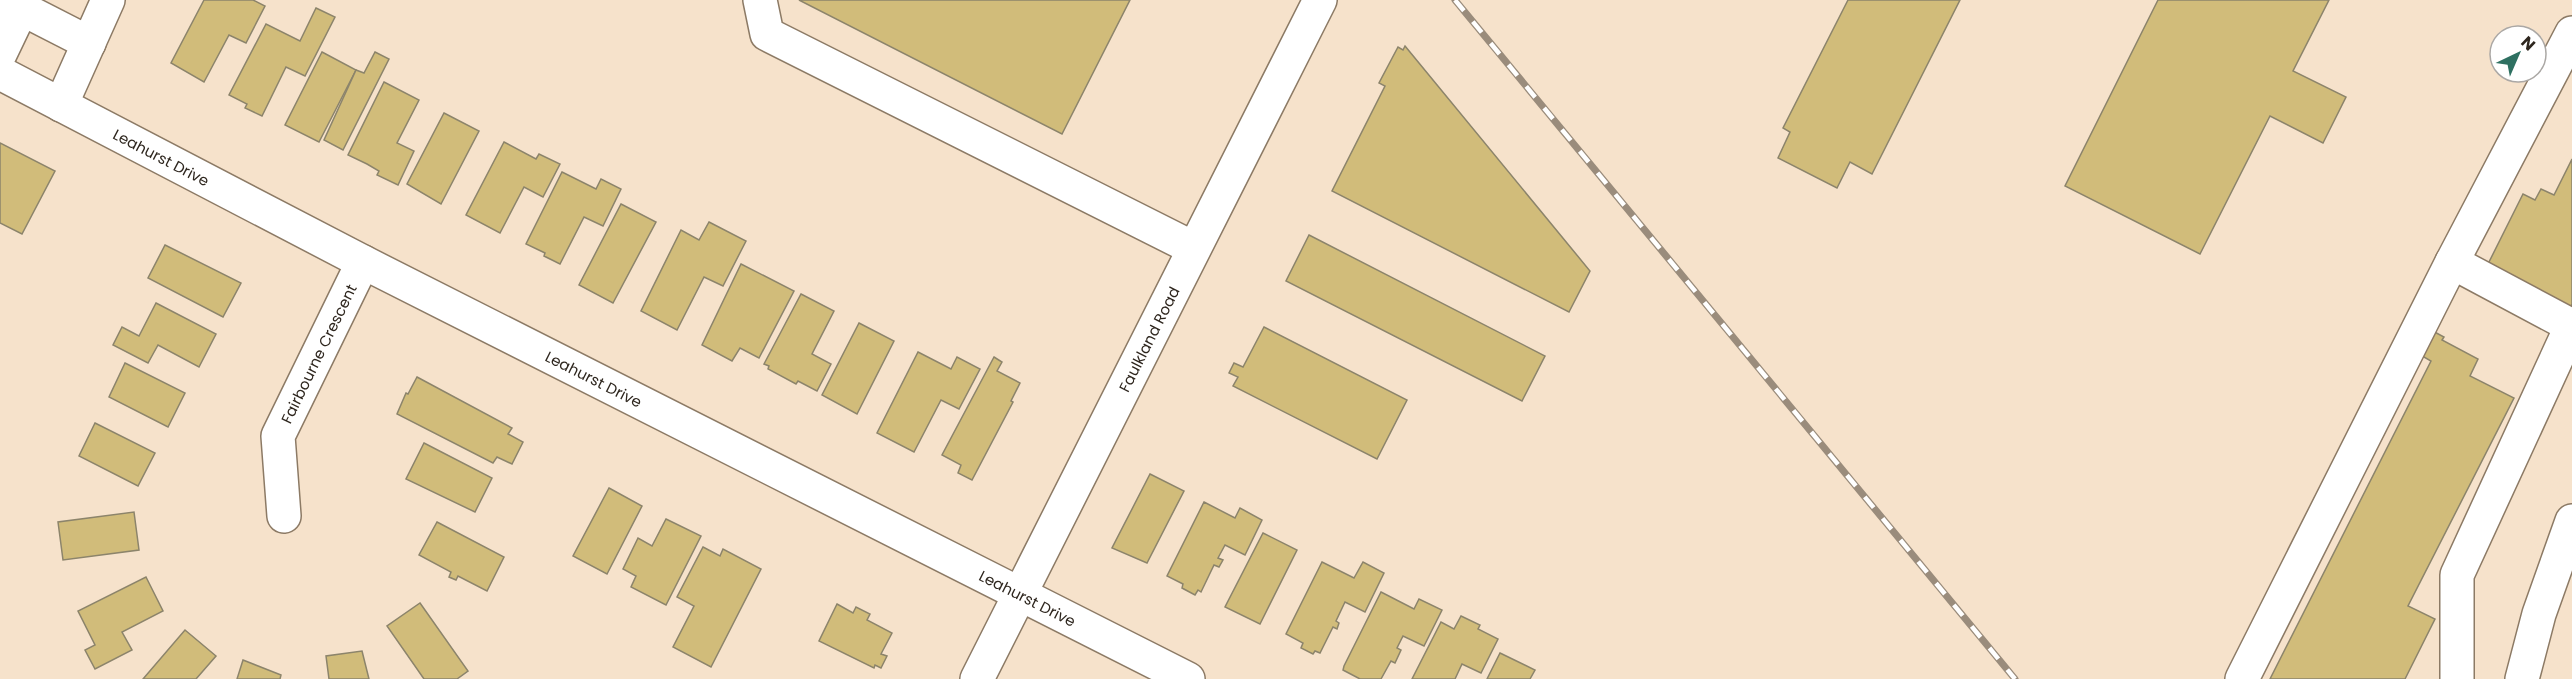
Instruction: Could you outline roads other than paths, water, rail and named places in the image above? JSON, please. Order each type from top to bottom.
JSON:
[{"type":"street","points":[[61,105],[108,0]]},
{"type":"street","points":[[760,0],[767,34],[1193,248]]},
{"type":"street","name":"Faulkland Road","points":[[977,679],[1320,0]]},
{"type":"street","points":[[0,54],[29,6],[89,43]]},
{"type":"street","points":[[2242,679],[2452,262],[2572,33]]},
{"type":"street","name":"Leahurst Drive","points":[[0,73],[363,262],[1188,679]]},
{"type":"street","name":"Fairbourne Crescent","points":[[285,516],[278,436],[363,262]]},
{"type":"street","points":[[2452,262],[2572,325],[2457,575],[2457,679]]},
{"type":"street","points":[[2522,679],[2539,614],[2572,521]]},
{"type":"railway","points":[[1455,0],[2015,679]]}]
